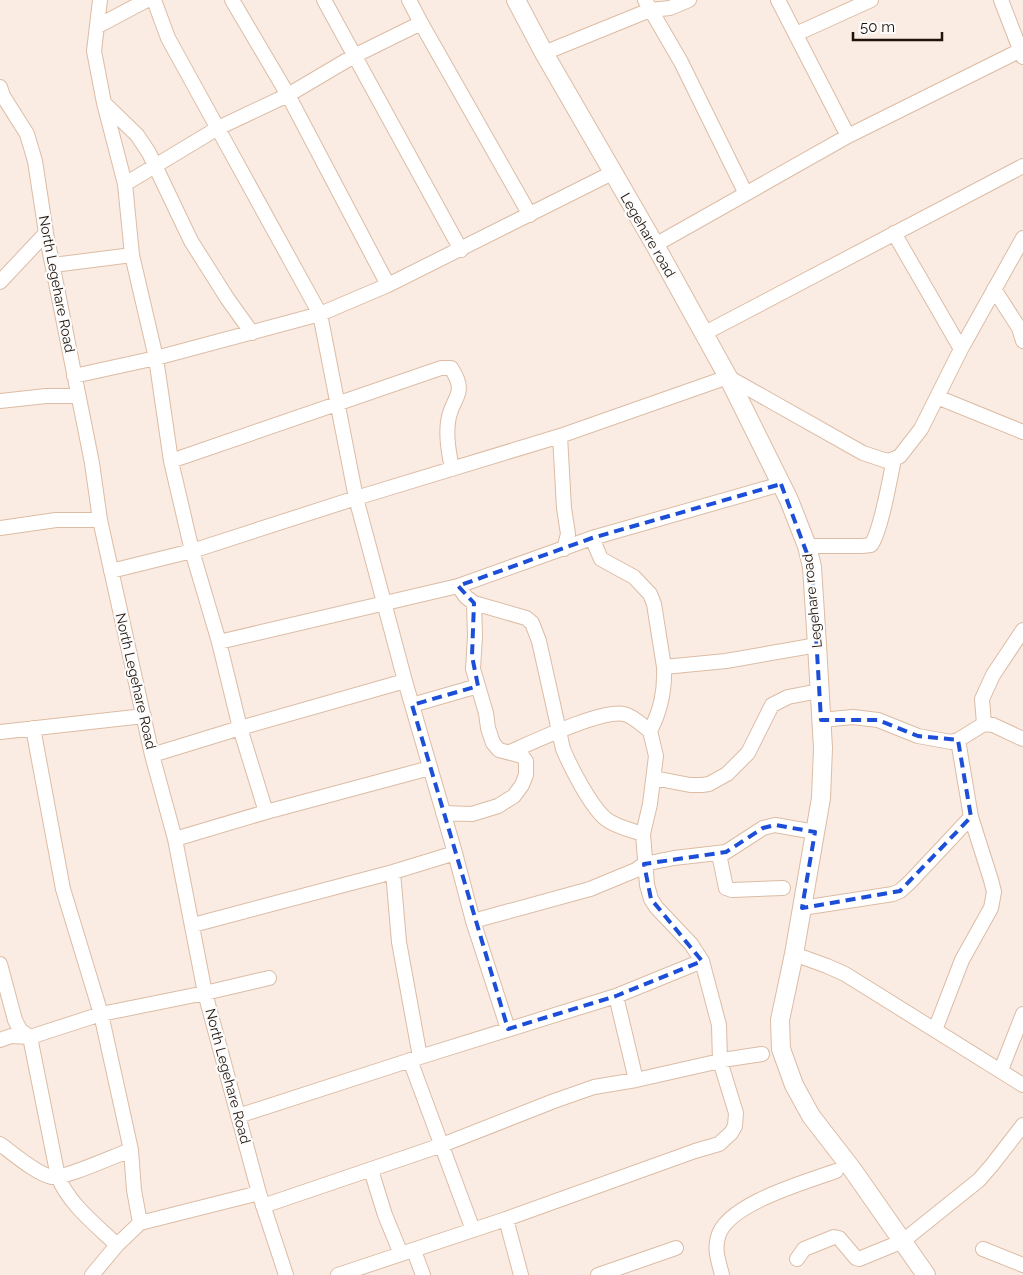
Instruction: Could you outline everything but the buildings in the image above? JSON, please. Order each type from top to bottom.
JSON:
[{"type":"main road","name":"Legehare road","points":[[516,0],[544,53],[655,245],[728,377],[789,500],[807,546],[812,567],[823,748],[821,798],[794,954],[780,1020],[781,1049],[794,1084],[811,1116],[845,1168]]},
{"type":"main road","points":[[845,1168],[903,1242],[926,1275]]},
{"type":"street","points":[[100,0],[94,51],[104,104],[125,184],[132,255],[156,358],[171,462],[192,551],[240,728],[266,812]]},
{"type":"street","points":[[232,0],[288,95],[388,285]]},
{"type":"street","points":[[324,0],[461,250]]},
{"type":"street","points":[[409,0],[530,215]]},
{"type":"street","points":[[544,53],[647,5],[670,8],[688,0]]},
{"type":"street","points":[[778,0],[848,136]]},
{"type":"street","points":[[796,34],[871,0]]},
{"type":"street","points":[[655,245],[848,136],[1022,53],[1002,0]]},
{"type":"street","points":[[98,26],[156,2],[168,38],[320,314],[356,498],[405,682],[473,921],[508,1029]]},
{"type":"street","points":[[647,5],[681,62],[746,192]]},
{"type":"street","points":[[125,184],[218,128],[288,95],[354,56],[421,23]]},
{"type":"street","name":"North Legehare Road","points":[[0,88],[27,134],[36,161],[46,233],[92,463],[100,520],[152,755],[175,839],[205,993],[261,1199],[286,1275]]},
{"type":"street","points":[[104,104],[137,135],[149,152],[191,241],[252,333]]},
{"type":"street","points":[[703,334],[1023,166]]},
{"type":"street","points":[[74,376],[156,358],[320,314],[388,285],[461,250],[612,173]]},
{"type":"street","points":[[0,282],[46,233]]},
{"type":"street","points":[[894,233],[961,349]]},
{"type":"street","points":[[112,571],[192,551],[452,468],[560,436],[728,377],[863,453],[887,461],[894,459],[900,456],[921,429],[961,349],[1021,243]]},
{"type":"street","points":[[53,265],[132,255]]},
{"type":"street","points":[[994,289],[1018,328],[1023,342]]},
{"type":"street","points":[[171,462],[432,370],[451,368],[460,387],[457,399],[450,410],[448,420],[447,434],[452,468]]},
{"type":"street","points":[[0,401],[46,396],[78,396]]},
{"type":"street","points":[[937,397],[1023,432]]},
{"type":"street","points":[[560,436],[564,508],[568,534],[564,549]]},
{"type":"street","points":[[807,546],[862,546],[871,544],[878,529],[894,459]]},
{"type":"street","points":[[218,642],[458,586],[592,538],[781,484]]},
{"type":"street","points":[[0,528],[56,520],[100,520]]},
{"type":"street","points":[[338,1275],[506,1219],[719,1144],[734,1129],[736,1113],[719,1025],[702,961],[691,944],[662,915],[651,900],[647,885],[643,834],[650,804],[656,756],[650,731],[658,715],[663,697],[664,667],[654,604],[650,594],[634,578],[601,559],[592,538]]},
{"type":"street","points":[[458,586],[474,604],[526,618],[532,623],[539,641],[563,749],[569,764],[596,809],[607,820],[643,834]]},
{"type":"street","points":[[443,814],[472,814],[498,806],[514,796],[526,775],[526,762],[522,756],[499,750],[493,743],[488,728],[486,713],[473,669],[474,604]]},
{"type":"street","points":[[984,724],[982,699],[992,675],[1023,630]]},
{"type":"street","points":[[664,667],[726,661],[817,645]]},
{"type":"street","points":[[152,755],[240,728],[405,682]]},
{"type":"street","points":[[412,705],[478,686]]},
{"type":"street","points":[[654,778],[702,785],[727,774],[748,754],[772,704],[788,697],[819,691]]},
{"type":"street","points":[[510,752],[559,731],[615,713],[629,716],[650,731]]},
{"type":"street","points":[[0,732],[144,716]]},
{"type":"street","points":[[821,720],[853,717],[878,720],[918,736],[951,742],[958,740],[984,724],[993,725],[1023,739]]},
{"type":"street","points":[[32,728],[63,889],[102,1014],[131,1150],[134,1190],[140,1223]]},
{"type":"street","points":[[935,1030],[962,960],[991,908],[994,892],[971,817],[958,740]]},
{"type":"street","points":[[175,839],[266,812],[430,768]]},
{"type":"street","points":[[802,908],[870,896],[885,896],[900,891],[971,817]]},
{"type":"street","points":[[473,921],[590,889],[636,870],[644,864],[674,858],[719,854],[734,848],[763,828],[774,826],[815,832]]},
{"type":"street","points":[[193,925],[393,872],[455,853]]},
{"type":"street","points":[[719,854],[724,886],[726,888],[732,890],[783,888]]},
{"type":"street","points":[[393,872],[399,942],[415,1059],[442,1146],[473,1230]]},
{"type":"street","points":[[794,954],[845,974],[1023,1085]]},
{"type":"street","points":[[238,1116],[616,996],[702,961]]},
{"type":"street","points":[[0,964],[15,1020],[20,1030],[30,1037],[58,1177],[65,1193],[88,1218],[118,1245]]},
{"type":"street","points":[[0,1040],[11,1036],[30,1037],[102,1014],[269,978]]},
{"type":"street","points":[[616,996],[636,1080]]},
{"type":"street","points":[[1001,1070],[1023,1014]]},
{"type":"street","points":[[92,1275],[140,1223],[261,1199],[371,1170],[442,1146],[594,1087],[762,1054]]},
{"type":"street","points":[[797,1259],[804,1249],[834,1237],[839,1238],[859,1259],[903,1242],[979,1180],[1023,1125]]},
{"type":"street","points":[[0,1144],[29,1166],[47,1176],[58,1177],[131,1150]]},
{"type":"street","points":[[722,1275],[716,1252],[717,1239],[720,1231],[733,1216],[750,1204],[845,1168]]},
{"type":"street","points":[[371,1170],[385,1215],[407,1253],[423,1275]]},
{"type":"street","points":[[506,1219],[521,1275]]},
{"type":"street","points":[[598,1275],[676,1248]]},
{"type":"street","points":[[983,1250],[1023,1266]]},
{"type":"highlighted area","points":[[781,484],[812,567],[821,720],[878,720],[918,736],[958,740],[971,817],[900,891],[802,908],[815,832],[775,825],[763,828],[726,852],[644,864],[651,899],[702,961],[616,996],[508,1029],[412,705],[478,686],[472,656],[474,603],[458,586],[592,538]]}]
